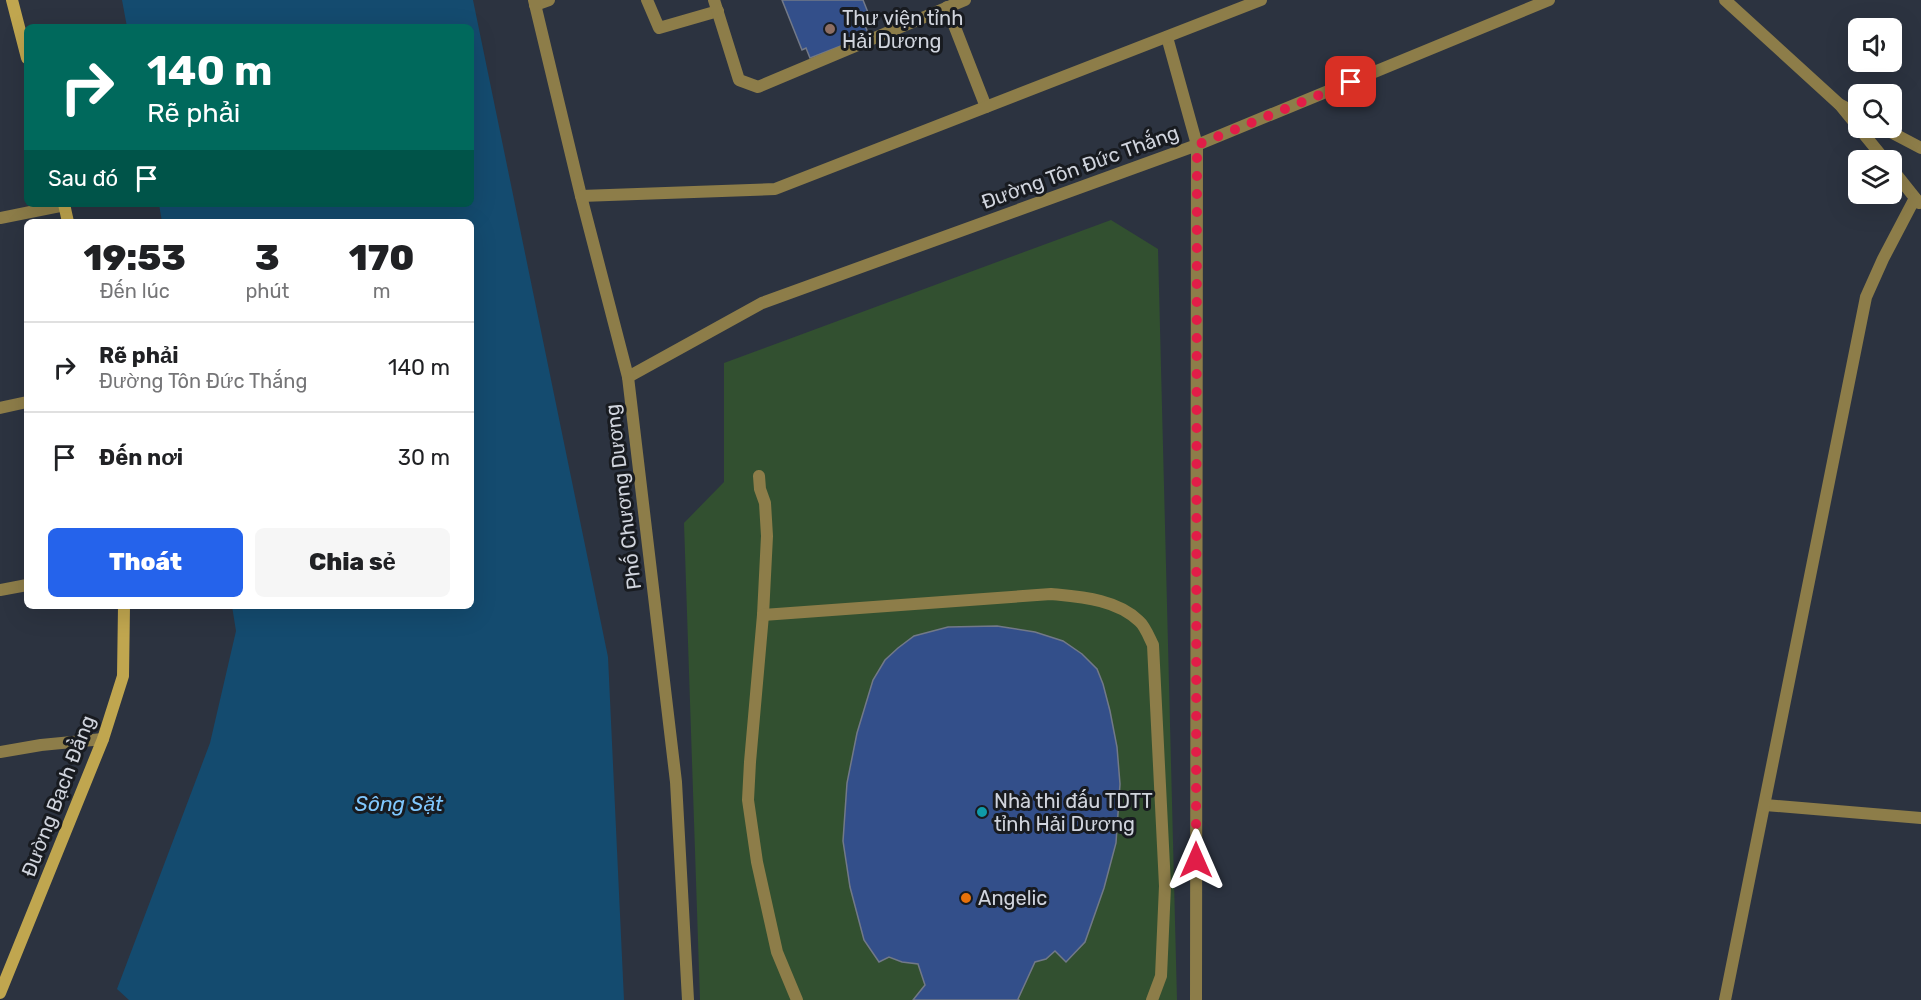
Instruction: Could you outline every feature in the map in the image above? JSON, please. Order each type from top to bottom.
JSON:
[{"type":"main road","points":[[12,0],[24,46]]},
{"type":"main road","name":"Đường Bạch Đằng","points":[[0,993],[103,740],[123,676],[124,609]]},
{"type":"street","points":[[535,2],[549,0]]},
{"type":"street","points":[[647,0],[659,28],[716,5],[739,80],[758,87],[965,0]]},
{"type":"street","points":[[581,196],[776,189],[1260,0]]},
{"type":"street","name":"Đường Tôn Đức Thắng","points":[[628,377],[762,303],[1197,145],[1549,0]]},
{"type":"street","points":[[1725,0],[1839,104],[1877,150]]},
{"type":"street","name":"Phố Chương Dương","points":[[535,2],[581,196],[628,377],[676,782],[688,1000]]},
{"type":"street","points":[[947,7],[986,107]]},
{"type":"street","points":[[1167,37],[1197,145],[1196,1000]]},
{"type":"street","points":[[1839,104],[1848,109]]},
{"type":"street","points":[[1902,138],[1921,148]]},
{"type":"street","points":[[1725,1000],[1866,297],[1883,259],[1918,201],[1902,181]]},
{"type":"street","points":[[0,218],[54,207]]},
{"type":"street","points":[[0,408],[24,403]]},
{"type":"street","points":[[759,476],[760,489],[765,503],[767,536],[748,800],[757,862],[777,952],[797,1000]]},
{"type":"street","points":[[0,590],[24,586]]},
{"type":"street","points":[[763,615],[1051,594],[1093,599],[1122,608],[1140,622],[1153,645],[1165,886],[1161,976],[1152,1000]]},
{"type":"street","points":[[0,752],[40,745],[103,740]]},
{"type":"street","points":[[1765,805],[1921,818]]},
{"type":"green space","points":[[1111,220],[1158,249],[1177,1000],[700,1000],[684,523],[724,482],[724,363]]},
{"type":"water","name":"Sông Sặt","points":[[122,0],[473,0],[608,657],[624,1000],[129,1000],[117,989],[210,743],[236,631],[232,609],[474,609],[474,219],[162,219],[160,207],[474,207],[474,24],[126,24]]},
{"type":"building","name":"Thư viện tỉnh Hải Dương","points":[[782,0],[863,0],[871,20],[864,23],[869,35],[810,58],[806,48],[802,50]]},
{"type":"building","name":"Nhà thi đấu TDTT tỉnh Hải Dương","points":[[997,626],[1035,632],[1063,641],[1082,654],[1097,669],[1110,711],[1117,747],[1120,784],[1116,843],[1104,888],[1085,942],[1066,962],[1055,951],[1046,959],[1035,962],[1019,1000],[913,1000],[925,985],[918,964],[902,962],[889,957],[879,962],[864,940],[850,887],[843,841],[847,783],[857,733],[873,680],[885,660],[898,648],[914,636],[948,627]]},
{"type":"place","name":"Thư viện tỉnh Hải Dương","points":[[830,29]]},
{"type":"place","name":"Nhà thi đấu TDTT tỉnh Hải Dương","points":[[982,812]]},
{"type":"place","name":"Angelic","points":[[966,898]]},
{"type":"route","points":[[1196,860],[1197,145],[1351,82]]}]
